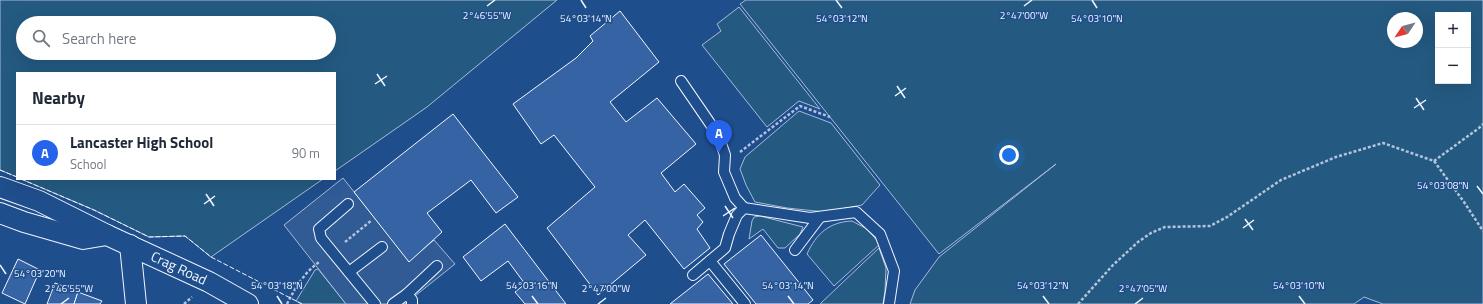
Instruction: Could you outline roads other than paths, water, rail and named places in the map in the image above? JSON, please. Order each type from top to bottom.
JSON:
[{"type":"street","name":"Crag Road","points":[[0,186],[39,201],[107,235],[209,282],[248,304]]},
{"type":"street","points":[[0,214],[83,239],[107,235]]},
{"type":"street","points":[[130,245],[136,304]]},
{"type":"lane","points":[[681,81],[718,135],[725,155],[724,172],[735,198],[744,208],[810,218],[856,212],[880,234],[894,271],[889,304]]},
{"type":"lane","points":[[348,204],[319,229],[321,238],[375,304]]},
{"type":"lane","points":[[693,275],[725,248],[737,215],[744,208]]},
{"type":"lane","points":[[795,250],[820,217]]},
{"type":"lane","points":[[350,272],[382,247]]},
{"type":"lane","points":[[710,261],[745,304]]},
{"type":"lane","points":[[393,304],[407,294],[437,266]]},
{"type":"lane","points":[[407,294],[412,300],[412,304]]},
{"type":"place","name":"Lancaster High School","points":[[719,153]]}]
